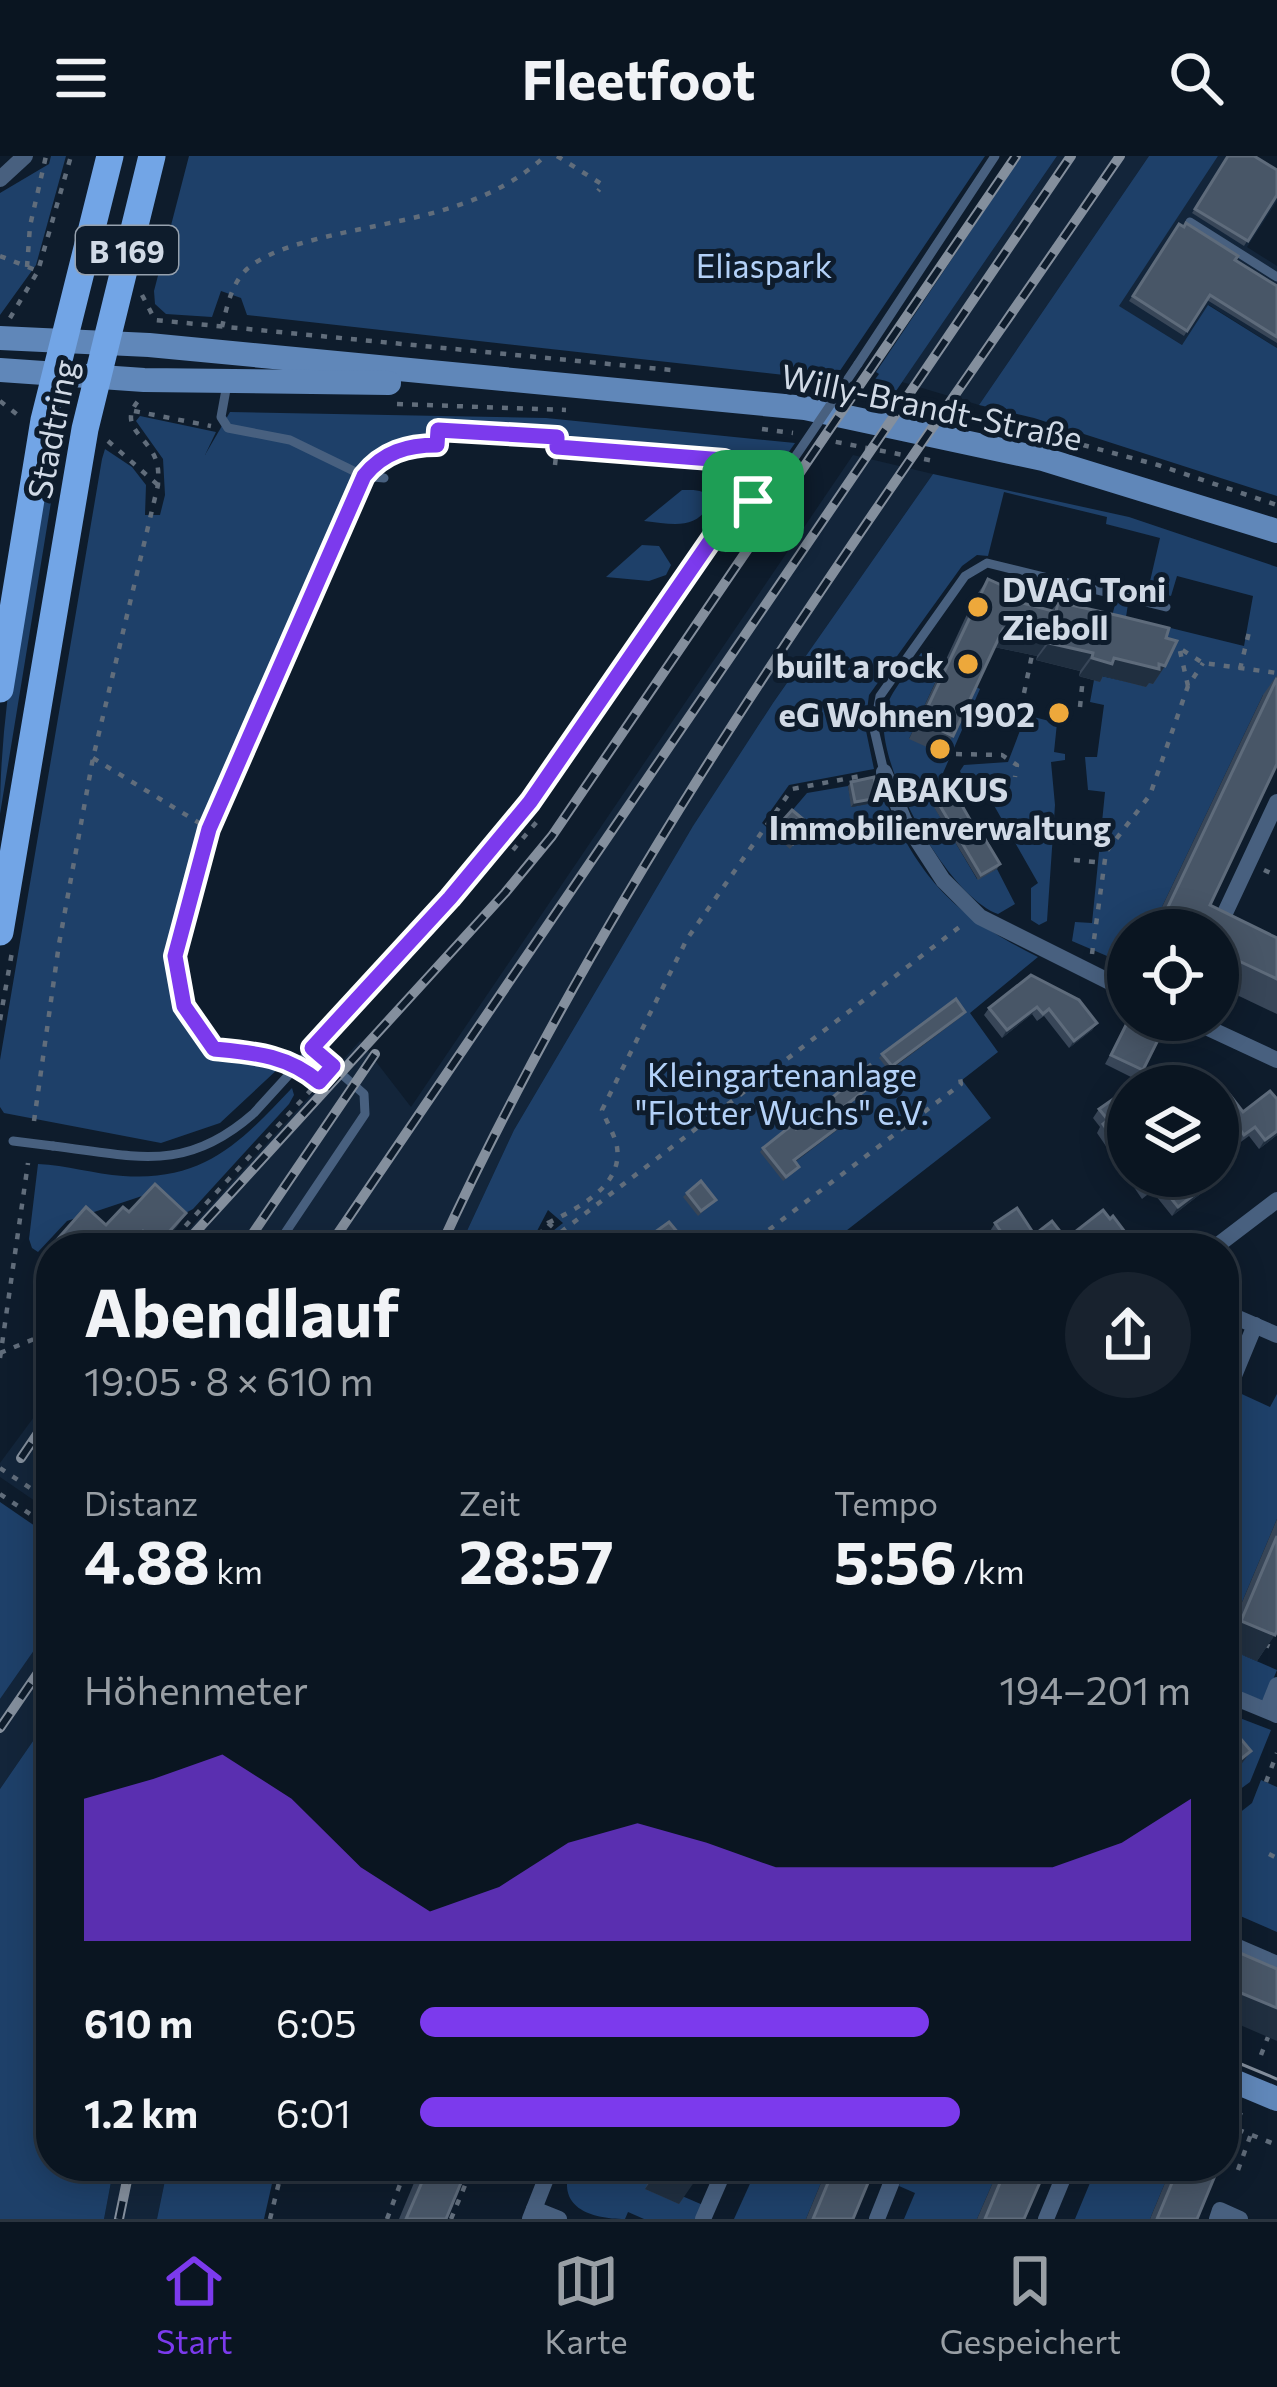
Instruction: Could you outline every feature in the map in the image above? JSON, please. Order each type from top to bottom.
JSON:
[{"type":"main road","name":"Stadtring","points":[[0,689],[44,421],[110,156]]},
{"type":"main road","name":"Stadtring","points":[[0,932],[92,430],[97,377],[152,156]]},
{"type":"main road","name":"Willy-Brandt-Straße","points":[[0,338],[105,344],[569,398]]},
{"type":"main road","name":"Willy-Brandt-Straße","points":[[0,370],[805,408],[1043,459],[1277,532]]},
{"type":"main road","points":[[1239,2083],[1277,2099]]},
{"type":"street","points":[[0,179],[26,156]]},
{"type":"street","points":[[884,772],[904,820],[943,880],[980,917],[1107,980]]},
{"type":"street","points":[[1227,909],[1277,802]]},
{"type":"street","points":[[1236,1041],[1277,1060]]},
{"type":"street","points":[[1234,1233],[1277,1200]]},
{"type":"street","points":[[1239,1318],[1277,1334]]},
{"type":"street","points":[[1239,1364],[1255,1325]]},
{"type":"street","points":[[1239,1699],[1272,1712],[1277,1685]]},
{"type":"street","points":[[1239,1948],[1277,1964]]},
{"type":"street","points":[[545,2181],[532,2214],[559,2219]]},
{"type":"street","points":[[703,2219],[719,2181]]},
{"type":"street","points":[[877,2219],[892,2181]]},
{"type":"street","points":[[1046,2219],[1062,2181]]},
{"type":"street","points":[[1217,2219],[1220,2210],[1240,2219]]},
{"type":"lane","points":[[0,1139],[156,1158],[190,1153],[228,1136],[450,898],[530,802],[729,514],[770,490],[794,460],[995,156]]},
{"type":"lane","points":[[1190,223],[1277,277]]},
{"type":"lane","points":[[227,381],[221,417],[228,428],[290,440],[364,476],[384,478]]},
{"type":"lane","points":[[884,772],[874,729],[880,696],[964,576],[986,563],[1166,607]]},
{"type":"lane","points":[[285,1233],[365,1114],[364,1094],[312,1048]]},
{"type":"path","points":[[27,267],[30,226],[46,156]]},
{"type":"path","points":[[0,256],[38,271],[70,156]]},
{"type":"path","points":[[222,327],[230,294],[245,270],[265,258],[310,241],[488,197],[524,176],[545,156]]},
{"type":"path","points":[[557,156],[603,185],[598,191]]},
{"type":"path","points":[[142,296],[155,320],[255,328]]},
{"type":"path","points":[[34,1121],[59,944],[93,758],[158,485],[158,462],[130,427],[131,410],[141,398],[126,401]]},
{"type":"path","points":[[390,404],[569,398]]},
{"type":"path","points":[[0,401],[14,415],[44,421]]},
{"type":"path","points":[[131,410],[228,428]]},
{"type":"path","points":[[755,428],[800,435]]},
{"type":"path","points":[[92,430],[158,485]]},
{"type":"path","points":[[319,1082],[298,1065],[272,1054],[214,1049],[184,1006],[175,956],[209,829],[364,476],[398,450],[437,445],[438,430],[557,437],[555,465]]},
{"type":"path","points":[[823,439],[934,461]]},
{"type":"path","points":[[557,447],[724,460],[746,472],[753,482],[753,501],[716,564]]},
{"type":"path","points":[[1240,669],[1250,628]]},
{"type":"path","points":[[1169,642],[1203,663],[1277,673]]},
{"type":"path","points":[[1178,645],[1188,686]]},
{"type":"path","points":[[1024,693],[1032,655]]},
{"type":"path","points":[[1092,954],[1106,852],[1150,795],[1188,686],[1203,663]]},
{"type":"path","points":[[1081,707],[1083,677]]},
{"type":"path","points":[[956,754],[1002,755],[1017,765],[1015,777]]},
{"type":"path","points":[[93,758],[209,829]]},
{"type":"path","points":[[541,1233],[615,1174],[617,1147],[602,1110],[687,939],[791,789],[884,772]]},
{"type":"path","points":[[504,860],[548,806]]},
{"type":"path","points":[[769,821],[776,828]]},
{"type":"path","points":[[1074,860],[1104,862]]},
{"type":"path","points":[[548,1223],[561,1232],[953,930]]},
{"type":"path","points":[[1149,1046],[1151,1041]]},
{"type":"path","points":[[179,1233],[333,1066]]},
{"type":"path","points":[[765,1233],[961,1084],[960,1078]]},
{"type":"path","points":[[253,1162],[254,1151]]},
{"type":"path","points":[[0,1354],[28,1163]]},
{"type":"path","points":[[0,1354],[36,1338]]},
{"type":"path","points":[[0,1468],[36,1492]]},
{"type":"path","points":[[0,1494],[36,1518]]},
{"type":"path","points":[[1264,1644],[1277,1650]]},
{"type":"path","points":[[1266,1782],[1277,1753]]},
{"type":"path","points":[[1269,1855],[1277,1858]]},
{"type":"path","points":[[1261,2055],[1268,2037]]},
{"type":"path","points":[[1239,2130],[1277,2145]]},
{"type":"path","points":[[1239,2167],[1251,2134]]},
{"type":"path","points":[[270,2219],[279,2181]]},
{"type":"path","points":[[387,2219],[401,2181]]},
{"type":"path","points":[[451,2219],[467,2181]]},
{"type":"shaded area","points":[[1057,156],[1149,156],[979,405],[902,382]]},
{"type":"shaded area","points":[[1218,156],[1248,156],[1277,175],[1277,201],[1247,247],[1277,266],[1277,348],[1209,305],[1182,345],[1118,306]]},
{"type":"shaded area","points":[[853,455],[933,474],[693,826],[514,1130],[466,1233],[186,1233],[360,1041],[411,1107]]},
{"type":"shaded area","points":[[36,1414],[36,1502],[0,1477],[0,1463]]},
{"type":"shaded area","points":[[36,1647],[36,1737],[0,1789],[0,1699]]},
{"type":"shaded area","points":[[111,2181],[165,2181],[157,2219],[104,2219]]},
{"type":"green space","points":[[51,156],[66,156],[36,265],[0,315],[0,193],[49,164]]},
{"type":"green space","name":"Eliaspark","points":[[189,156],[985,156],[831,384],[820,379],[247,315],[241,298],[221,291],[212,317],[166,314],[155,304],[154,291]]},
{"type":"green space","points":[[1021,156],[1057,156],[896,391],[870,386],[876,372]]},
{"type":"green space","points":[[1149,156],[1218,156],[1119,306],[1182,345],[1208,305],[1277,348],[1277,496],[1034,418],[979,405]]},
{"type":"green space","points":[[230,412],[546,418],[795,443],[771,478],[743,484],[726,469],[701,468],[700,456],[561,445],[561,434],[436,425],[434,441],[414,440],[380,457],[217,830],[180,956],[190,1005],[222,1053],[275,1062],[280,1067],[220,1123],[161,1143],[4,1113],[0,1060],[105,449],[132,467],[146,485],[145,515],[160,515],[165,495],[163,459],[136,421],[140,416],[216,432],[205,455]]},
{"type":"green space","points":[[54,434],[62,435],[0,814],[11,671]]},
{"type":"green space","name":"Kleingartenanlage \"Flotter Wuchs\" e.V.","points":[[933,474],[1129,517],[1277,567],[1277,701],[1263,695],[1161,909],[1107,909],[1107,956],[1072,941],[1075,922],[1092,923],[1105,792],[1088,790],[1085,757],[1097,757],[1104,705],[1090,702],[1094,680],[1101,676],[1145,686],[1170,638],[1119,624],[1112,616],[1116,601],[1128,604],[1126,617],[1244,646],[1253,596],[1177,576],[1171,596],[1148,590],[1160,538],[1106,524],[1107,517],[1004,492],[988,556],[977,555],[962,566],[869,695],[865,726],[874,769],[789,785],[762,823],[773,833],[807,793],[848,786],[852,807],[885,800],[913,854],[945,895],[986,927],[1038,957],[970,1013],[998,1052],[962,1080],[991,1118],[843,1233],[550,1233],[563,1223],[548,1210],[536,1233],[466,1233],[514,1130],[693,826]]},
{"type":"green space","points":[[682,490],[703,492],[711,503],[705,512],[690,522],[644,521]]},
{"type":"green space","points":[[642,545],[659,546],[671,565],[666,575],[649,581],[606,577]]},
{"type":"green space","points":[[921,653],[930,657],[927,663],[941,670],[909,739],[972,685],[980,689],[943,773],[950,794],[933,805],[977,879],[997,869],[1015,904],[998,914],[978,903],[938,858],[892,768],[885,740],[886,709]]},
{"type":"green space","points":[[1026,715],[1057,723],[1054,752],[1065,754],[1065,760],[1051,762],[1055,805],[1047,921],[1039,925],[1031,920],[1031,888],[1038,883],[979,779],[966,785],[960,771],[964,765],[1008,762]]},
{"type":"green space","points":[[292,1088],[289,1104],[193,1209],[180,1216],[148,1194],[67,1221],[56,1233],[36,1233],[36,1251],[32,1248],[29,1239],[38,1164],[123,1176],[176,1172],[219,1154]]},
{"type":"green space","points":[[1239,1393],[1270,1407],[1277,1394],[1277,1519],[1239,1609]]},
{"type":"green space","points":[[0,1502],[36,1527],[36,1647],[0,1699]]},
{"type":"green space","points":[[1239,1654],[1277,1670],[1264,1701],[1239,1692]]},
{"type":"green space","points":[[1239,1718],[1271,1730],[1250,1782],[1239,1790]]},
{"type":"green space","points":[[36,1737],[36,2181],[111,2181],[104,2219],[0,2219],[0,1789]]},
{"type":"green space","points":[[1261,1780],[1277,1787],[1277,1932],[1239,1915],[1239,1813],[1252,1803]]},
{"type":"green space","points":[[165,2181],[273,2181],[264,2219],[157,2219]]},
{"type":"green space","points":[[567,2181],[668,2181],[682,2196],[703,2205],[697,2219],[644,2219],[628,2212],[625,2219],[588,2213],[568,2192]]},
{"type":"green space","points":[[751,2181],[822,2181],[806,2219],[734,2219]]},
{"type":"green space","points":[[901,2181],[993,2181],[977,2219],[904,2219],[915,2193],[899,2186]]},
{"type":"green space","points":[[1091,2181],[1166,2181],[1150,2219],[1075,2219]]},
{"type":"building","points":[[1228,156],[1254,156],[1277,170],[1277,195],[1248,241],[1195,209]]},
{"type":"building","points":[[1186,223],[1277,286],[1277,337],[1210,295],[1187,331],[1133,296],[1179,224],[1184,227]]},
{"type":"building","points":[[988,579],[1019,593],[1015,601],[1056,612],[1058,602],[1169,628],[1166,638],[1177,641],[1159,669],[1114,658],[1112,664],[1092,658],[1093,653],[1049,643],[1050,638],[1003,629],[953,736],[921,721]]},
{"type":"building","points":[[1277,678],[1277,764],[1210,905],[1218,909],[1167,909]]},
{"type":"building","points":[[874,777],[878,798],[855,802],[851,782]]},
{"type":"building","points":[[953,790],[1000,864],[981,875],[936,799]]},
{"type":"building","points":[[792,810],[810,825],[793,844],[775,829]]},
{"type":"building","points":[[1239,919],[1277,938],[1277,979],[1239,961]]},
{"type":"building","points":[[1031,975],[1079,1000],[1097,1023],[1074,1041],[1049,1009],[1043,1014],[1037,1007],[1007,1030],[989,1008]]},
{"type":"building","points":[[956,999],[965,1012],[892,1066],[882,1054]]},
{"type":"building","points":[[1118,1041],[1158,1041],[1146,1065],[1132,1065],[1111,1055]]},
{"type":"building","points":[[870,1065],[881,1078],[841,1109],[849,1119],[794,1160],[799,1167],[786,1177],[763,1148],[792,1125],[796,1129]]},
{"type":"building","points":[[1270,1091],[1277,1099],[1277,1131],[1265,1140],[1255,1127],[1244,1135],[1239,1128],[1239,1107],[1243,1112]]},
{"type":"building","points":[[701,1181],[716,1200],[701,1211],[687,1193]]},
{"type":"building","points":[[155,1184],[186,1213],[168,1233],[63,1233],[86,1207],[106,1225],[123,1207],[129,1212]]},
{"type":"building","points":[[1170,1197],[1191,1197],[1178,1207]]},
{"type":"building","points":[[1017,1208],[1032,1231],[1002,1233],[995,1223]]},
{"type":"building","points":[[1103,1210],[1126,1233],[1074,1233]]},
{"type":"building","points":[[1052,1221],[1061,1233],[1037,1233]]},
{"type":"building","points":[[669,1222],[678,1233],[654,1233]]},
{"type":"building","points":[[1277,1536],[1277,1631],[1275,1635],[1241,1621]]},
{"type":"building","points":[[1239,1737],[1251,1751],[1239,1760]]},
{"type":"building","points":[[1239,1953],[1277,1969],[1277,2008],[1239,1992]]},
{"type":"building","points":[[422,2181],[462,2181],[446,2219],[406,2219]]},
{"type":"building","points":[[829,2181],[869,2181],[853,2219],[813,2219]]},
{"type":"building","points":[[1001,2181],[1040,2181],[1024,2219],[985,2219]]},
{"type":"building","points":[[1173,2181],[1213,2181],[1197,2219],[1157,2219]]},
{"type":"tram line","points":[[1239,2063],[1277,2079]]},
{"type":"railway","points":[[195,1233],[552,836],[1016,156]]},
{"type":"railway","points":[[338,1233],[1071,156]]},
{"type":"railway","points":[[447,1233],[511,1103],[670,824],[846,554],[1120,156]]},
{"type":"railway","points":[[253,1233],[375,1054]]},
{"type":"railway","points":[[21,1458],[36,1436]]},
{"type":"railway","points":[[0,1728],[36,1676]]},
{"type":"railway","points":[[119,2219],[127,2181]]},
{"type":"place","name":"DVAG Toni Zieboll","points":[[978,607]]},
{"type":"place","name":"built a rock","points":[[968,664]]},
{"type":"place","name":"eG Wohnen 1902","points":[[1059,713]]},
{"type":"place","name":"ABAKUS Immobilienverwaltung","points":[[940,749]]},
{"type":"route","points":[[438,430],[557,437],[557,447],[724,460],[746,472],[753,482],[753,501],[729,514],[530,802],[450,898],[312,1048],[333,1066],[319,1082],[298,1065],[272,1054],[214,1049],[184,1006],[175,956],[209,829],[371,467],[398,450],[437,445],[438,430]]}]
